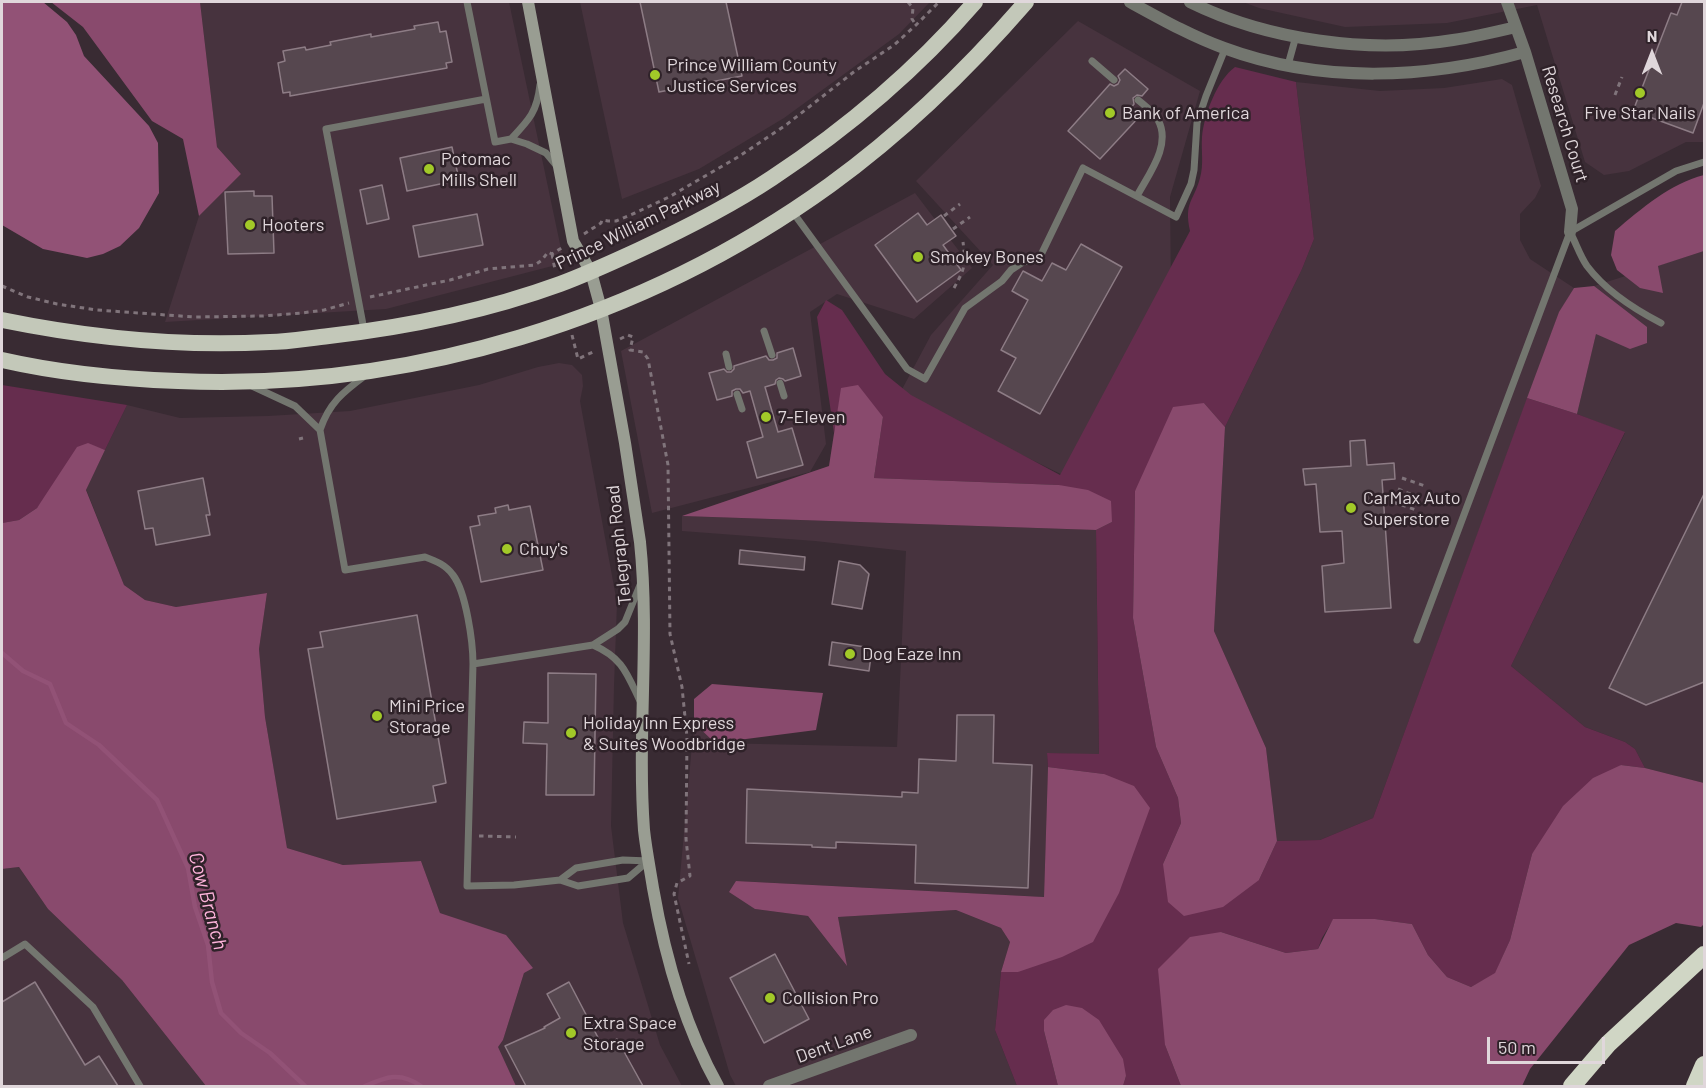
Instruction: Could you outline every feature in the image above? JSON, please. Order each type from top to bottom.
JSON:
[{"type":"highway","name":"Prince William Parkway","points":[[2,320],[92,336],[152,342],[272,342],[365,332],[419,323],[502,303],[559,285],[675,233],[770,179],[813,150],[901,77],[975,2]]},
{"type":"highway","points":[[2,360],[77,373],[129,378],[243,382],[372,371],[478,349],[551,328],[653,288],[698,266],[751,236],[829,186],[912,119],[952,82],[1026,2]]},
{"type":"highway","points":[[1572,1086],[1608,1044],[1704,955]]},
{"type":"highway","points":[[1695,1086],[1704,1065]]},
{"type":"main road","name":"Telegraph Road","points":[[528,2],[573,241],[591,272],[601,309],[626,443],[643,577],[644,830],[659,924],[671,974],[690,1029],[718,1086]]},
{"type":"street","points":[[1130,2],[1180,29],[1225,49],[1288,65],[1337,72],[1411,73],[1483,63],[1525,52]]},
{"type":"street","points":[[1190,2],[1248,24],[1296,36],[1343,43],[1401,45],[1453,40],[1516,27]]},
{"type":"street","name":"Research Court","points":[[1507,2],[1525,52],[1572,209],[1570,232]]},
{"type":"street","name":"Dent Lane","points":[[769,1086],[911,1035]]},
{"type":"lane","points":[[467,2],[495,142],[511,139],[538,148],[546,153],[560,170]]},
{"type":"lane","points":[[1288,65],[1296,36]]},
{"type":"lane","points":[[791,211],[907,369],[926,379],[965,308],[1002,281],[1011,270],[1023,262],[1039,259],[1083,168],[1176,217],[1191,184],[1197,123],[1225,49]]},
{"type":"lane","points":[[1092,61],[1114,80]]},
{"type":"lane","points":[[511,139],[535,110],[539,100],[542,75]]},
{"type":"lane","points":[[365,332],[326,129],[486,99]]},
{"type":"lane","points":[[1137,196],[1158,156],[1162,143],[1159,122],[1138,100]]},
{"type":"lane","points":[[1417,640],[1570,232],[1676,171],[1704,162]]},
{"type":"lane","points":[[1570,232],[1586,264],[1600,282],[1661,323]]},
{"type":"lane","points":[[764,331],[772,355]]},
{"type":"lane","points":[[726,354],[729,367]]},
{"type":"lane","points":[[372,371],[331,405],[325,414],[320,430],[345,570],[425,557],[447,568],[461,590],[473,649],[467,886],[514,885],[560,880],[578,886],[628,878],[649,861]]},
{"type":"lane","points":[[243,382],[295,406],[320,430]]},
{"type":"lane","points":[[780,382],[784,396]]},
{"type":"lane","points":[[738,394],[742,409]]},
{"type":"lane","points":[[472,664],[593,645],[625,622],[643,577]]},
{"type":"lane","points":[[593,645],[605,650],[619,661],[643,708]]},
{"type":"lane","points":[[560,880],[576,868],[623,860],[649,861]]},
{"type":"lane","points":[[2,958],[25,944],[93,1007],[140,1086]]},
{"type":"path","points":[[908,2],[913,8],[912,19],[916,25]]},
{"type":"path","points":[[601,223],[602,220],[621,219],[660,201],[738,157],[786,125],[855,71],[886,51],[939,2]]},
{"type":"path","points":[[1615,95],[1622,77]]},
{"type":"path","points":[[944,216],[960,204]]},
{"type":"path","points":[[953,229],[970,217]]},
{"type":"path","points":[[954,288],[965,267],[963,242]]},
{"type":"path","points":[[378,295],[426,286],[488,269],[535,265],[542,261],[549,252],[552,254]]},
{"type":"path","points":[[2,286],[50,303],[97,310],[162,315],[263,316],[317,311],[340,305]]},
{"type":"path","points":[[628,335],[633,337],[630,350],[643,352],[649,363],[668,465],[670,634],[682,687],[687,737],[686,839],[690,876],[677,883],[675,894],[689,964]]},
{"type":"path","points":[[1402,478],[1425,486]]},
{"type":"path","points":[[1398,489],[1420,498]]},
{"type":"path","points":[[1393,502],[1416,510]]},
{"type":"path","points":[[468,836],[516,837]]},
{"type":"shaded area","points":[[2,2],[43,2],[67,22],[76,35],[84,56],[149,126],[158,143],[159,193],[139,228],[120,246],[103,254],[87,258],[43,249],[2,225]]},
{"type":"shaded area","points":[[51,2],[200,2],[217,147],[241,174],[199,216],[183,139],[152,121],[83,27]]},
{"type":"shaded area","points":[[200,2],[509,2],[564,263],[386,309],[165,322],[199,216],[241,174],[217,147]]},
{"type":"shaded area","points":[[580,2],[930,2],[899,34],[784,118],[699,169],[622,199]]},
{"type":"shaded area","points":[[1243,2],[1704,2],[1704,142],[1686,142],[1629,171],[1604,175],[1585,162],[1537,5],[1447,23],[1345,27],[1259,8]]},
{"type":"shaded area","points":[[1078,21],[1200,91],[1170,197],[1171,291],[1071,479],[899,395],[931,335],[993,265],[916,181]]},
{"type":"shaded area","points":[[1235,67],[1296,82],[1314,239],[1302,269],[1225,427],[1204,403],[1135,491],[1133,618],[1156,747],[1178,798],[1181,823],[1163,864],[1259,880],[1277,841],[1320,840],[1373,818],[1527,398],[1625,432],[1511,666],[1585,727],[1625,742],[1635,749],[1645,768],[1621,765],[1532,854],[1510,940],[1495,974],[1471,987],[1447,977],[1428,955],[1412,924],[1375,919],[1333,920],[1318,949],[1286,953],[1221,932],[1165,1045],[1181,1086],[1123,1086],[1126,1076],[1044,1020],[1044,1031],[1058,1086],[1017,1086],[995,1030],[1001,972],[1018,972],[1104,774],[1048,767],[1047,753],[1099,754],[1096,530],[1112,522],[1059,485],[874,478],[883,417],[842,388],[834,433],[817,317],[826,300],[842,310],[885,374],[911,395],[1060,475],[1190,231],[1188,214],[1201,173],[1205,119],[1217,89]]},
{"type":"shaded area","points":[[1502,79],[1512,85],[1541,186],[1535,198],[1520,214],[1520,240],[1530,259],[1574,288],[1559,313],[1373,818],[1320,840],[1277,841],[1266,748],[1214,631],[1225,427],[1302,269],[1314,239],[1296,82],[1380,91],[1444,88]]},
{"type":"shaded area","points":[[1704,175],[1704,251],[1658,266],[1663,293],[1640,288],[1617,270],[1611,255],[1615,231],[1668,191]]},
{"type":"shaded area","points":[[915,193],[972,268],[914,319],[837,294],[810,312],[826,444],[810,472],[652,513],[621,351]]},
{"type":"shaded area","points":[[1704,251],[1704,783],[1645,768],[1635,749],[1625,742],[1585,727],[1511,666],[1625,433],[1577,414],[1596,333],[1594,286]]},
{"type":"shaded area","points":[[1594,286],[1647,327],[1647,343],[1630,349],[1596,334],[1577,414],[1527,398],[1559,312],[1574,288]]},
{"type":"shaded area","points":[[559,363],[572,365],[582,375],[583,386],[580,401],[617,603],[611,826],[623,923],[660,1045],[682,1086],[516,1086],[497,1047],[503,1040],[524,973],[506,936],[440,913],[421,861],[343,865],[287,848],[265,717],[259,649],[267,593],[176,607],[145,600],[124,585],[86,489],[127,405],[180,418],[350,411],[479,385]]},
{"type":"shaded area","points":[[2,385],[127,405],[105,450],[88,444],[37,508],[19,520],[2,523]]},
{"type":"shaded area","points":[[858,385],[883,417],[874,478],[1059,485],[1088,490],[1111,501],[1112,522],[1096,530],[682,516],[829,466],[841,388]]},
{"type":"shaded area","points":[[1204,403],[1225,427],[1214,631],[1266,748],[1277,841],[1259,880],[1223,907],[1184,916],[1168,902],[1163,864],[1181,823],[1178,798],[1156,747],[1133,618],[1135,491],[1173,407]]},
{"type":"shaded area","points":[[88,443],[105,450],[86,490],[124,585],[145,600],[176,607],[267,593],[259,649],[265,717],[287,848],[343,865],[421,861],[440,913],[506,935],[533,968],[524,973],[503,1040],[498,1047],[516,1086],[206,1086],[122,980],[48,909],[19,867],[2,869],[2,523],[19,520],[37,508],[77,447]]},
{"type":"shaded area","points":[[682,516],[1096,530],[1099,755],[1047,753],[1044,897],[737,881],[755,909],[808,916],[846,965],[838,917],[956,910],[1001,928],[1010,942],[1001,972],[995,1030],[1017,1086],[736,1086],[730,1075],[678,898],[694,723],[715,743],[897,747],[906,551],[815,541],[682,531]]},
{"type":"shaded area","points":[[712,684],[823,693],[816,730],[715,743],[694,723],[694,699]]},
{"type":"shaded area","points":[[1621,765],[1645,768],[1704,783],[1704,924],[1701,927],[1676,923],[1629,945],[1530,1069],[1522,1086],[1181,1086],[1165,1045],[1158,969],[1190,937],[1221,932],[1286,953],[1318,949],[1333,919],[1375,919],[1412,924],[1428,955],[1447,977],[1471,987],[1495,973],[1510,940],[1532,854],[1563,806],[1593,778]]},
{"type":"shaded area","points":[[1048,767],[1104,774],[1134,786],[1150,808],[1119,893],[1093,942],[1062,957],[1018,972],[1001,972],[1010,942],[1001,928],[956,910],[838,917],[847,966],[808,916],[755,909],[729,892],[736,881],[1044,897]]},
{"type":"shaded area","points":[[19,867],[48,909],[122,980],[206,1086],[2,1086],[2,869]]},
{"type":"shaded area","points":[[1066,1005],[1082,1008],[1099,1020],[1123,1059],[1126,1076],[1123,1086],[1058,1086],[1044,1031],[1044,1020],[1053,1010]]},
{"type":"building","points":[[640,2],[726,2],[742,76],[659,92]]},
{"type":"building","points":[[1682,2],[1704,2],[1704,103],[1693,133],[1633,111],[1671,13],[1677,15]]},
{"type":"building","points":[[438,22],[440,32],[446,31],[452,62],[446,63],[447,68],[290,96],[290,92],[283,93],[278,63],[285,61],[283,51],[305,47],[306,50],[331,45],[330,42],[415,29],[414,26]]},
{"type":"building","name":"Bank of America","points":[[1125,69],[1148,89],[1142,96],[1137,95],[1133,98],[1134,104],[1130,109],[1139,117],[1100,159],[1068,131],[1110,84],[1114,86],[1118,84],[1120,80],[1118,76]]},
{"type":"building","name":"Potomac Mills Shell","points":[[452,147],[459,180],[407,191],[400,158]]},
{"type":"building","points":[[382,185],[389,219],[367,224],[360,190]]},
{"type":"building","name":"Hooters","points":[[254,191],[254,196],[272,196],[274,253],[228,254],[225,192]]},
{"type":"building","name":"Smokey Bones","points":[[918,213],[927,225],[941,215],[956,236],[943,245],[961,270],[917,302],[875,245]]},
{"type":"building","points":[[477,214],[483,245],[419,257],[413,226]]},
{"type":"building","points":[[1081,244],[1122,267],[1040,414],[998,391],[1016,358],[1001,350],[1028,300],[1012,291],[1023,271],[1042,281],[1052,263],[1066,270]]},
{"type":"building","name":"7-Eleven","points":[[793,348],[801,376],[785,381],[779,378],[775,384],[765,387],[778,432],[792,428],[803,465],[757,478],[747,442],[763,437],[750,391],[743,393],[740,389],[736,389],[732,391],[732,396],[717,400],[709,373],[724,369],[731,372],[734,366],[766,356],[769,360],[773,360],[777,358],[777,353]]},
{"type":"building","name":"CarMax Auto Superstore","points":[[1365,440],[1367,465],[1394,463],[1395,479],[1382,480],[1391,608],[1325,612],[1322,566],[1344,563],[1342,531],[1320,532],[1316,484],[1305,485],[1303,469],[1351,466],[1350,441]]},
{"type":"building","points":[[203,478],[210,515],[206,515],[210,535],[156,545],[153,528],[145,529],[138,491]]},
{"type":"building","points":[[1704,494],[1704,682],[1646,705],[1609,688]]},
{"type":"building","name":"Chuy's","points":[[508,505],[509,510],[530,506],[543,570],[481,582],[470,527],[480,525],[478,516],[496,513],[495,508]]},
{"type":"building","points":[[740,550],[805,557],[804,570],[739,564]]},
{"type":"building","points":[[839,561],[860,565],[869,574],[862,609],[832,604]]},
{"type":"building","name":"Mini Price Storage","points":[[417,615],[446,783],[433,786],[436,802],[337,819],[308,649],[323,647],[320,632]]},
{"type":"building","name":"Dog Eaze Inn","points":[[832,642],[872,648],[869,671],[829,665]]},
{"type":"building","name":"Holiday Inn Express & Suites Woodbridge","points":[[548,673],[596,674],[594,795],[546,795],[547,744],[523,743],[524,722],[548,723]]},
{"type":"building","points":[[957,715],[994,715],[993,763],[1032,765],[1028,888],[915,883],[916,845],[836,842],[836,848],[746,843],[747,789],[902,797],[902,792],[918,793],[919,759],[956,761]]},
{"type":"building","name":"Collision Pro","points":[[775,954],[809,1019],[764,1043],[730,978]]},
{"type":"building","points":[[35,982],[85,1065],[99,1056],[118,1086],[2,1086],[2,1002]]},
{"type":"building","name":"Extra Space Storage","points":[[569,982],[603,1047],[617,1039],[643,1086],[526,1086],[505,1046],[545,1028],[560,1018],[547,994]]},
{"type":"waterway","name":"Cow Branch","points":[[2,653],[23,671],[50,684],[66,723],[99,745],[157,800],[188,868],[195,907],[208,945],[212,982],[221,1013],[241,1033],[270,1053],[305,1086]]},
{"type":"waterway","name":"Cow Branch","points":[[365,1086],[393,1077],[406,1078],[421,1086]]},
{"type":"place","name":"Prince William County Justice Services","points":[[655,75]]},
{"type":"place","name":"Five Star Nails","points":[[1640,93]]},
{"type":"place","name":"Bank of America","points":[[1110,113]]},
{"type":"place","name":"Potomac Mills Shell","points":[[429,169]]},
{"type":"place","name":"Hooters","points":[[250,225]]},
{"type":"place","name":"Smokey Bones","points":[[918,257]]},
{"type":"place","name":"7-Eleven","points":[[766,417]]},
{"type":"place","name":"CarMax Auto Superstore","points":[[1351,508]]},
{"type":"place","name":"Chuy's","points":[[507,549]]},
{"type":"place","name":"Dog Eaze Inn","points":[[850,654]]},
{"type":"place","name":"Mini Price Storage","points":[[377,716]]},
{"type":"place","name":"Holiday Inn Express & Suites Woodbridge","points":[[571,733]]},
{"type":"place","name":"Collision Pro","points":[[770,998]]},
{"type":"place","name":"Extra Space Storage","points":[[571,1033]]}]
